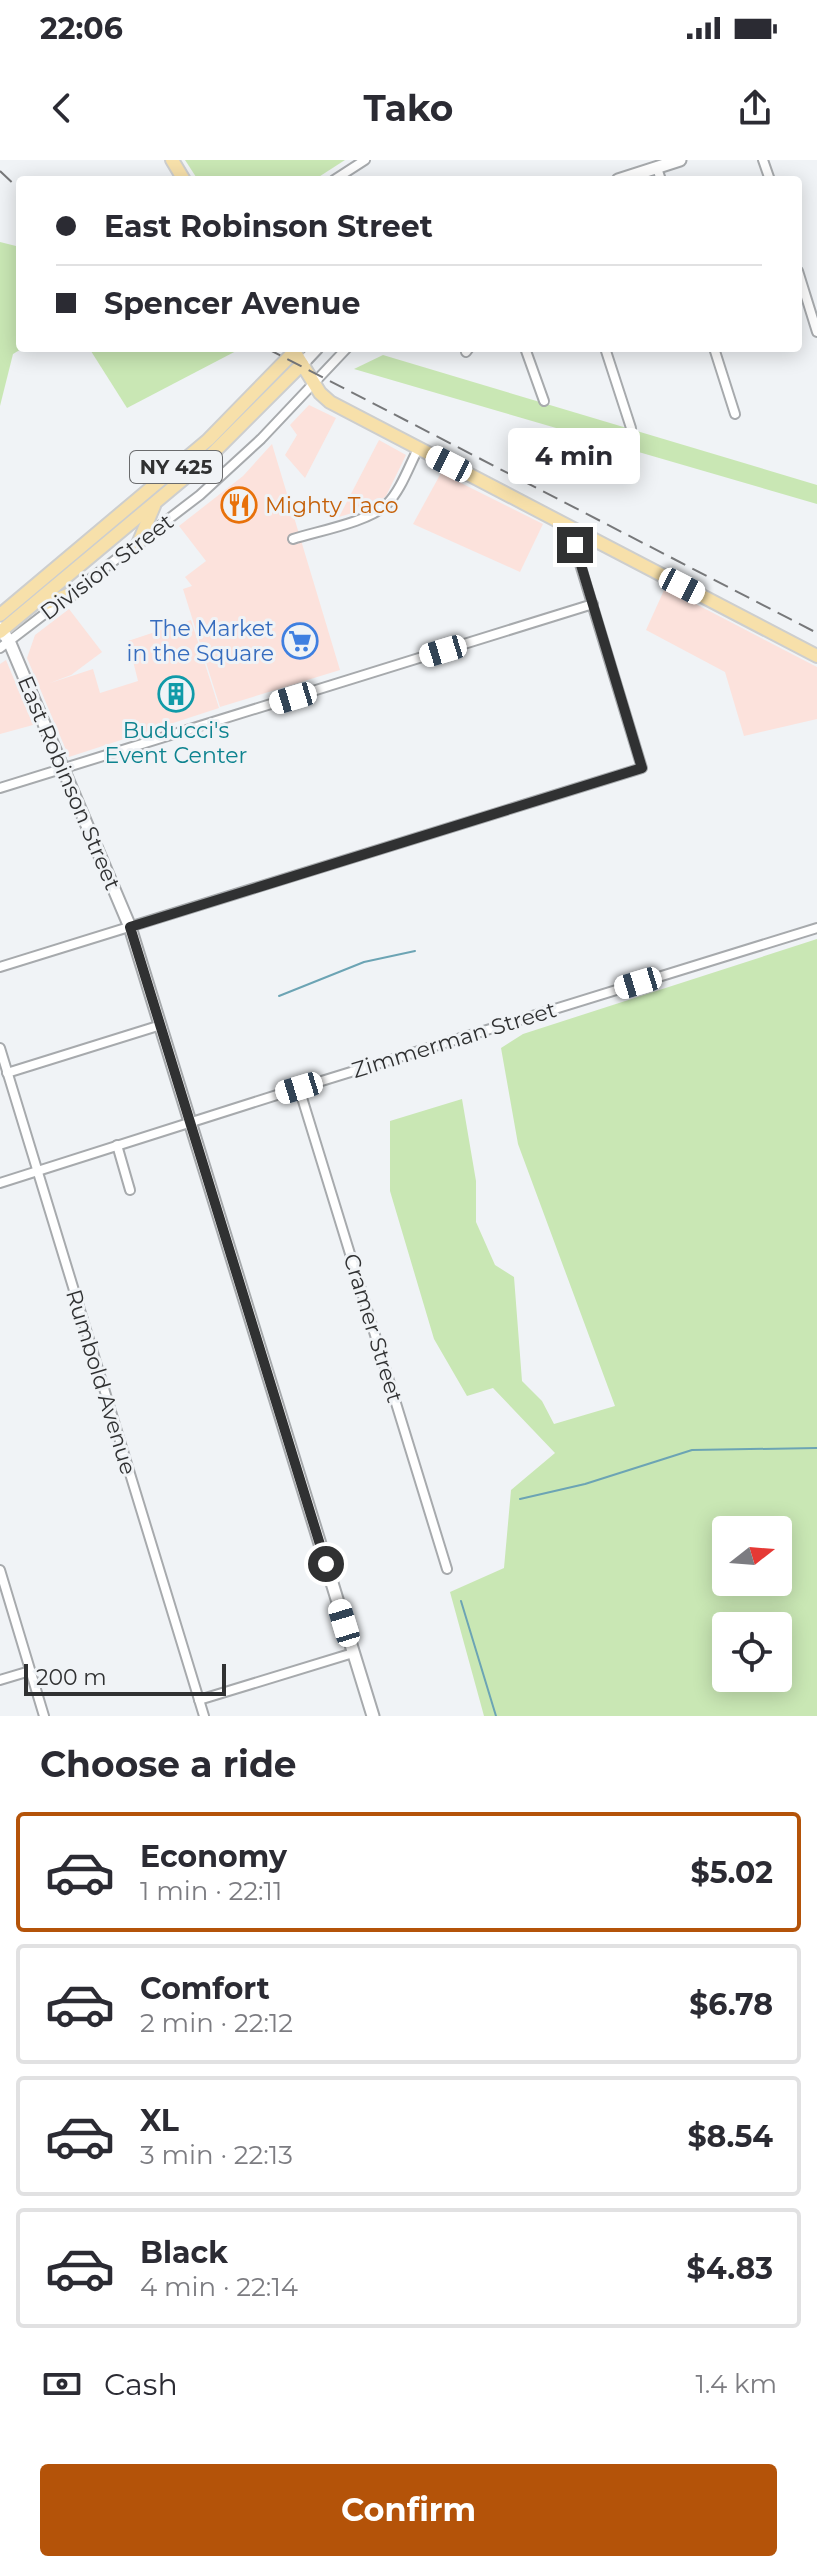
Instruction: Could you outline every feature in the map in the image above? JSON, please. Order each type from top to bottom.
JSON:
[{"type":"main road","name":"NY 425","points":[[0,615],[208,440],[292,352]]},
{"type":"main road","name":"NY 425","points":[[296,352],[314,384],[330,402],[817,656]]},
{"type":"main road","name":"NY 425","points":[[2,636],[236,432],[302,364]]},
{"type":"main road","points":[[138,544],[156,503]]},
{"type":"main road","points":[[24,614],[73,593]]},
{"type":"street","points":[[340,176],[365,160]]},
{"type":"street","points":[[631,176],[680,160]]},
{"type":"street","points":[[657,168],[660,176]]},
{"type":"street","points":[[802,284],[817,332]]},
{"type":"street","points":[[302,364],[313,352]]},
{"type":"street","name":"Division Street","points":[[2,636],[73,593],[226,473],[343,352]]},
{"type":"street","points":[[526,352],[544,401]]},
{"type":"street","points":[[606,352],[631,428]]},
{"type":"street","points":[[715,352],[735,414]]},
{"type":"street","points":[[293,539],[366,516],[383,507],[392,499],[418,449]]},
{"type":"street","points":[[0,967],[642,768],[569,528]]},
{"type":"street","points":[[0,788],[593,604]]},
{"type":"street","name":"East Robinson Street","points":[[2,636],[130,927],[373,1716]]},
{"type":"street","name":"Zimmerman Street","points":[[0,1183],[817,928]]},
{"type":"street","points":[[7,1073],[161,1025]]},
{"type":"street","name":"Rumbold Avenue","points":[[0,1048],[204,1716]]},
{"type":"street","name":"Cramer Street","points":[[299,1088],[447,1569]]},
{"type":"street","points":[[0,1098],[13,1095]]},
{"type":"street","points":[[117,1145],[130,1190]]},
{"type":"street","points":[[0,1570],[44,1716]]},
{"type":"street","points":[[199,1700],[353,1653]]},
{"type":"street","points":[[0,1680],[30,1671]]},
{"type":"shaded area","points":[[309,405],[336,418],[305,478],[285,455],[297,435],[290,425]]},
{"type":"shaded area","points":[[379,440],[406,455],[386,496],[372,507],[339,517]]},
{"type":"shaded area","points":[[272,444],[340,670],[220,707],[183,589],[192,586],[185,577],[206,561],[179,526],[243,476]]},
{"type":"shaded area","points":[[441,473],[543,524],[520,572],[413,524]]},
{"type":"shaded area","points":[[665,588],[817,667],[817,719],[744,736],[725,672],[646,630]]},
{"type":"shaded area","points":[[69,609],[102,652],[71,675],[50,683],[93,669],[100,693],[138,681],[128,641],[191,620],[219,708],[69,757],[27,658],[35,635]]},
{"type":"shaded area","points":[[6,660],[33,725],[0,734],[0,664]]},
{"type":"green space","points":[[185,160],[345,160],[320,176],[195,176]]},
{"type":"green space","points":[[0,242],[16,246],[16,352],[13,354],[0,406]]},
{"type":"green space","points":[[92,352],[234,352],[127,408]]},
{"type":"green space","points":[[383,355],[817,485],[817,504],[354,369]]},
{"type":"green space","points":[[817,939],[817,1716],[484,1716],[450,1592],[504,1568],[511,1490],[555,1453],[493,1388],[467,1396],[434,1339],[390,1191],[390,1121],[462,1099],[476,1181],[476,1222],[495,1265],[514,1277],[522,1381],[542,1401],[554,1424],[615,1406],[518,1144],[501,1048],[523,1034]]},
{"type":"waterway","points":[[279,996],[364,962],[415,951]]},
{"type":"waterway","points":[[520,1499],[585,1484],[692,1450],[817,1448]]},
{"type":"waterway","points":[[461,1601],[496,1716]]},
{"type":"railway","points":[[0,171],[16,186]]},
{"type":"railway","points":[[274,352],[817,633]]},
{"type":"place","name":"Mighty Taco","points":[[239,505]]},
{"type":"place","name":"The Market in the Square","points":[[300,641]]},
{"type":"place","name":"Buducci's Event Center","points":[[176,694]]},
{"type":"route","points":[[326,1564],[130,927],[642,768],[575,545]]}]
